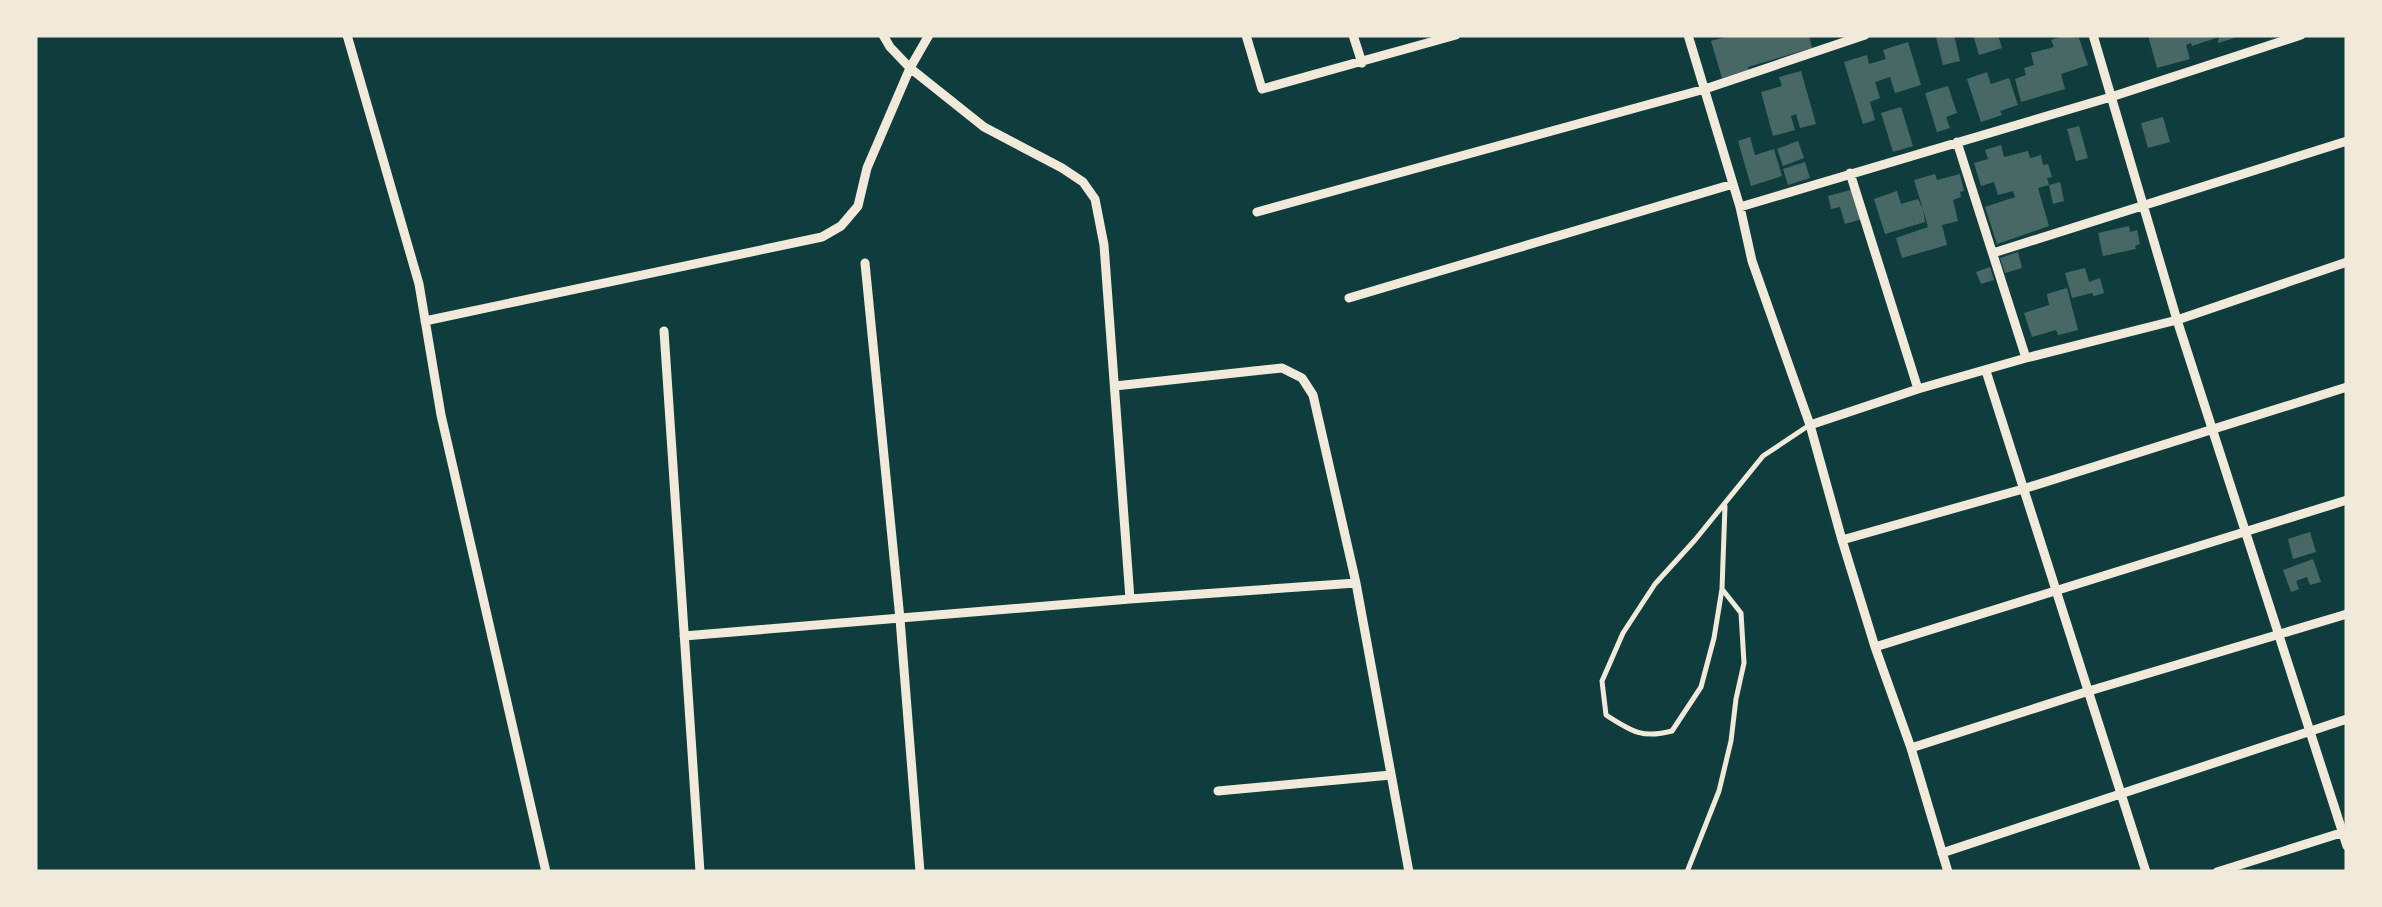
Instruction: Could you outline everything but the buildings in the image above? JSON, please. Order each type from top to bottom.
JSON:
[{"type":"street","points":[[347,35],[418,284],[442,415],[546,872]]},
{"type":"street","points":[[883,35],[910,68],[984,126],[1062,168],[1082,182],[1096,199],[1104,245],[1130,598]]},
{"type":"street","points":[[425,321],[822,237],[841,226],[858,206],[867,168],[910,68],[929,35]]},
{"type":"street","points":[[1246,35],[1262,89],[1456,35]]},
{"type":"street","points":[[1353,35],[1362,63]]},
{"type":"street","points":[[1688,35],[1740,206],[1752,261],[1810,424],[1842,540],[1948,872]]},
{"type":"street","points":[[1256,212],[1704,90],[1865,35]]},
{"type":"street","points":[[2094,35],[2177,320],[2347,846]]},
{"type":"street","points":[[1740,206],[2111,97],[2301,35]]},
{"type":"street","points":[[1993,253],[2347,141]]},
{"type":"street","points":[[1957,142],[2026,358]]},
{"type":"street","points":[[1850,173],[1918,388]]},
{"type":"street","points":[[1350,298],[1733,184]]},
{"type":"street","points":[[1810,424],[1918,388],[2177,320],[2347,262]]},
{"type":"street","points":[[865,263],[920,872]]},
{"type":"street","points":[[664,331],[700,872]]},
{"type":"street","points":[[1115,386],[1282,368],[1302,378],[1313,394],[1356,583],[1409,872]]},
{"type":"street","points":[[1986,371],[2146,872]]},
{"type":"street","points":[[1842,540],[2023,489],[2347,387]]},
{"type":"street","points":[[1875,647],[2347,500]]},
{"type":"street","points":[[684,636],[1356,583]]},
{"type":"street","points":[[1911,748],[2347,614]]},
{"type":"street","points":[[1942,853],[2347,720]]},
{"type":"street","points":[[1218,791],[1391,774]]},
{"type":"street","points":[[2217,872],[2345,832]]},
{"type":"lane","points":[[1725,503],[1722,589],[1701,687],[1672,731],[1650,736],[1629,730],[1606,715],[1602,680],[1622,633],[1654,584],[1763,456],[1810,424]]},
{"type":"lane","points":[[1687,872],[1718,790],[1744,664],[1740,613],[1722,589]]}]
